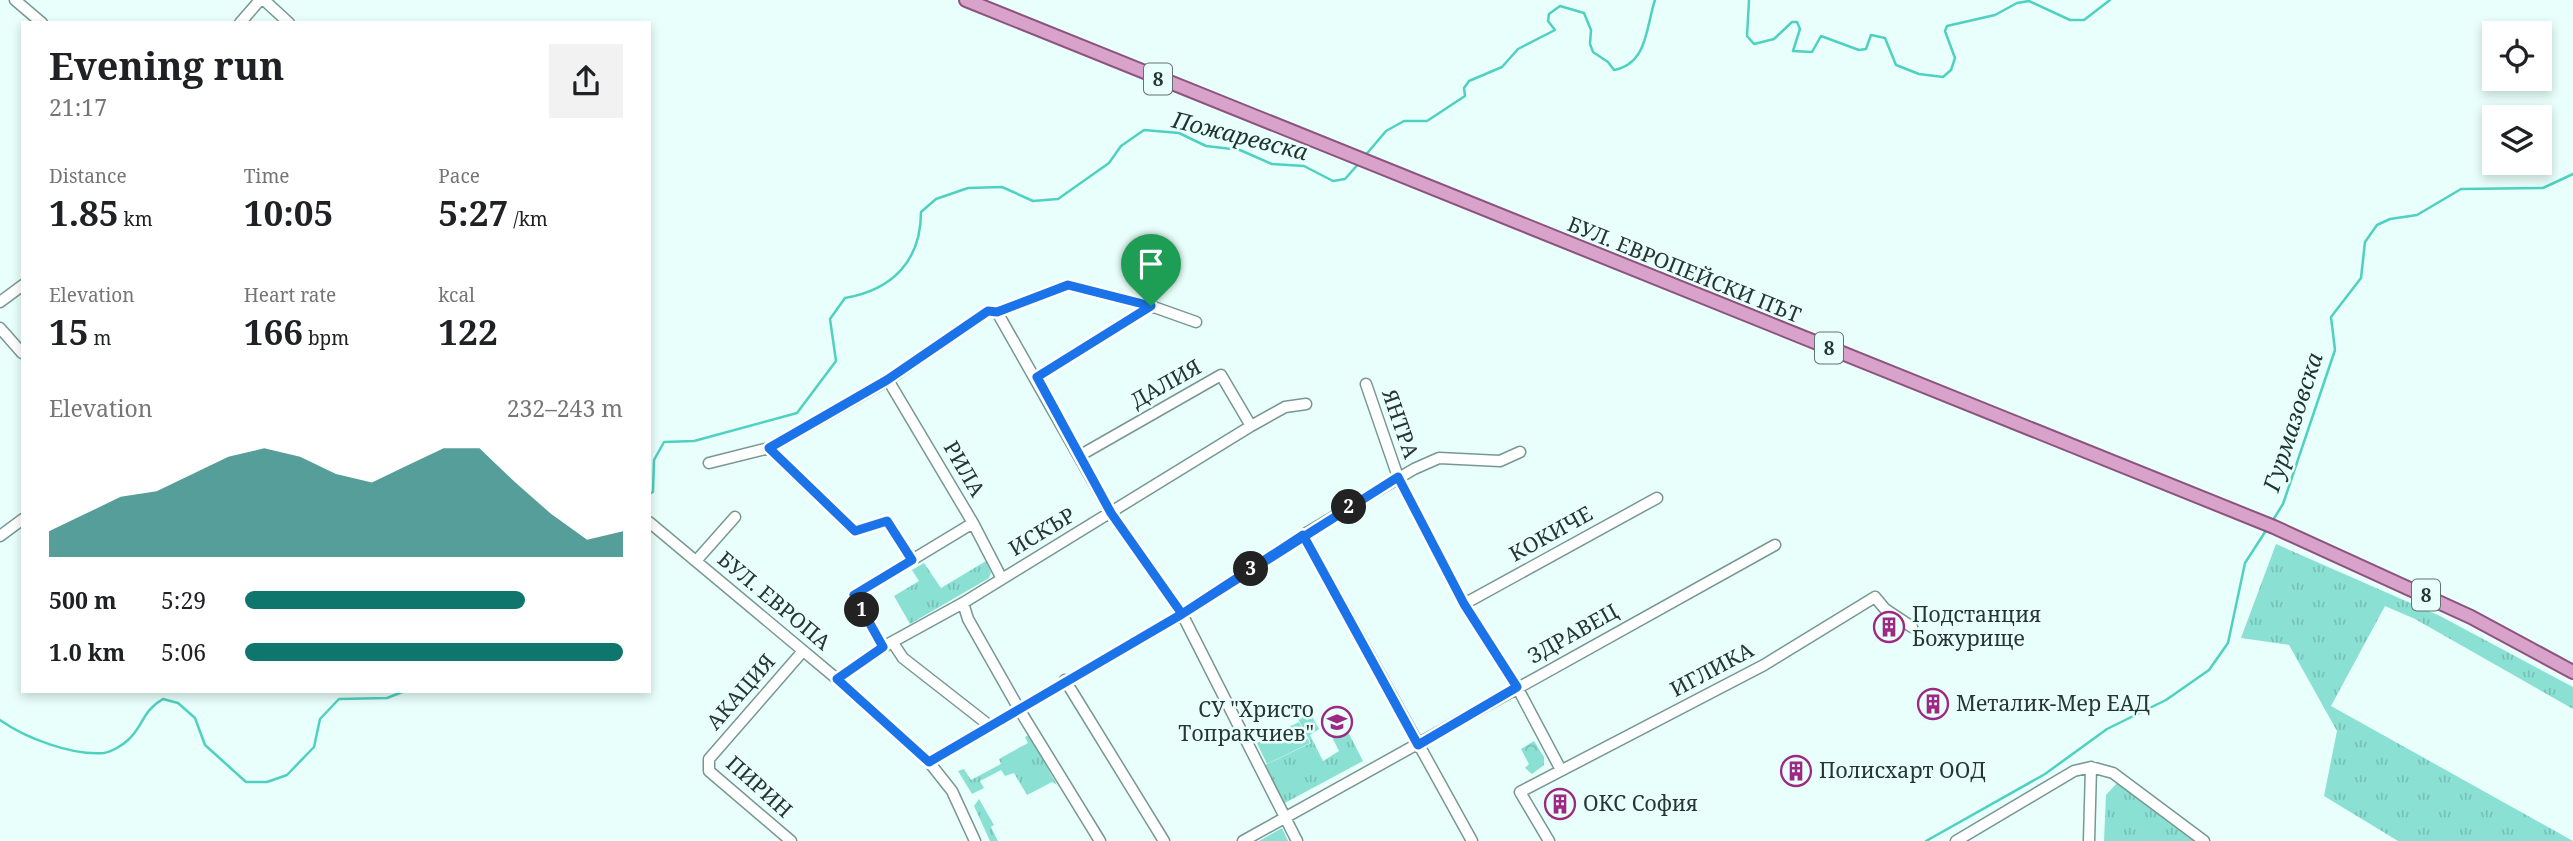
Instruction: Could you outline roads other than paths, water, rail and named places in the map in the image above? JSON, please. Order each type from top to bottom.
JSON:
[{"type":"main road","name":"БУЛ. ЕВРОПЕЙСКИ ПЪТ","points":[[966,0],[1349,157],[2269,526],[2435,599],[2573,672]]},
{"type":"street","points":[[15,0],[40,21]]},
{"type":"street","points":[[242,21],[262,0],[287,21]]},
{"type":"street","points":[[709,463],[769,448],[887,380],[988,311],[997,312],[1068,285],[1151,306],[1196,322]]},
{"type":"street","points":[[0,302],[21,286]]},
{"type":"street","points":[[1037,377],[1151,306]]},
{"type":"street","points":[[997,312],[1037,377],[1111,513],[1182,614],[1297,841]]},
{"type":"street","points":[[0,328],[21,352]]},
{"type":"street","name":"ДАЛИЯ","points":[[1079,456],[1221,375],[1251,426]]},
{"type":"street","name":"РИЛА","points":[[887,380],[973,523],[1002,579]]},
{"type":"street","name":"ЯНТРА","points":[[1366,384],[1398,477],[1464,604],[1517,687],[1561,770]]},
{"type":"street","name":"ИСКЪР","points":[[837,679],[888,645],[963,603],[1251,426],[1285,407],[1306,404]]},
{"type":"street","points":[[769,448],[855,531],[887,521],[912,560]]},
{"type":"street","points":[[929,762],[1182,614],[1398,477],[1439,458],[1500,461],[1520,452]]},
{"type":"street","name":"КОКИЧЕ","points":[[1464,604],[1657,498]]},
{"type":"street","points":[[696,561],[736,517]]},
{"type":"street","points":[[0,536],[21,520]]},
{"type":"street","points":[[973,523],[854,595],[888,645],[989,726]]},
{"type":"street","name":"БУЛ. ЕВРОПА","points":[[651,524],[837,679],[929,762],[953,791],[975,841]]},
{"type":"street","points":[[1303,535],[1472,841]]},
{"type":"street","name":"ЗДРАВЕЦ","points":[[1243,841],[1775,545]]},
{"type":"street","name":"ИГЛИКА","points":[[1549,841],[1520,792],[1764,665],[1875,597],[1885,609],[1912,627]]},
{"type":"street","points":[[963,603],[968,619],[1019,709],[1100,841]]},
{"type":"street","name":"АКАЦИЯ","points":[[709,759],[803,651]]},
{"type":"street","points":[[1066,680],[1164,841]]},
{"type":"street","name":"ПИРИН","points":[[709,759],[709,771],[790,841]]},
{"type":"street","points":[[2089,841],[2091,767]]},
{"type":"street","points":[[1956,841],[2074,771],[2091,767],[2113,773],[2204,841]]},
{"type":"waterway","name":"Пожаревска","points":[[1364,157],[1386,131],[1404,121],[1427,121],[1465,96],[1464,88],[1469,81],[1502,67],[1518,49],[1555,30],[1548,21],[1549,14],[1560,6],[1584,13],[1591,30],[1590,44],[1593,52],[1608,62],[1614,70],[1625,66],[1640,52],[1655,0]]},
{"type":"waterway","name":"Пожаревска","points":[[1749,0],[1747,36],[1754,44],[1774,39],[1792,22],[1797,22],[1800,29],[1793,51],[1812,52],[1821,36],[1859,50],[1866,49],[1871,35],[1885,38],[1896,65],[1919,74],[1943,77],[1951,70],[1955,58],[1945,31],[1947,26],[1995,15],[2017,3],[2029,1],[2070,20],[2084,20],[2110,0]]},
{"type":"waterway","name":"Пожаревска","points":[[651,493],[654,460],[664,442],[694,441],[797,413],[836,361],[830,319],[845,298],[877,288],[901,270],[916,245],[921,212],[936,199],[968,188],[1002,187],[1033,201],[1058,199],[1109,163],[1121,146],[1144,130],[1179,133],[1206,146],[1240,150],[1272,164],[1304,166],[1333,181],[1345,179],[1360,162]]},
{"type":"waterway","name":"Гурмазовска","points":[[2273,520],[2283,504],[2335,350],[2331,317],[2361,278],[2365,242],[2377,225],[2390,219],[2417,215],[2461,189],[2543,188],[2573,174]]},
{"type":"waterway","name":"Гурмазовска","points":[[1926,841],[2045,774],[2107,729],[2166,700],[2209,670],[2228,643],[2245,563],[2267,529]]},
{"type":"waterway","name":"Пожаревска","points":[[0,720],[22,733],[64,749],[104,753],[128,740],[150,709],[163,699],[178,703],[195,718],[205,745],[246,782],[267,782],[287,775],[314,747],[320,719],[339,699],[387,698],[400,693]]},
{"type":"place","name":"Подстанция Божурище","points":[[1889,627]]},
{"type":"place","name":"Металик-Мер ЕАД","points":[[1933,704]]},
{"type":"place","name":"СУ \"Христо Топракчиев\"","points":[[1337,722]]},
{"type":"place","name":"Полисхарт ООД","points":[[1796,771]]},
{"type":"place","name":"ОКС София","points":[[1560,804]]}]
